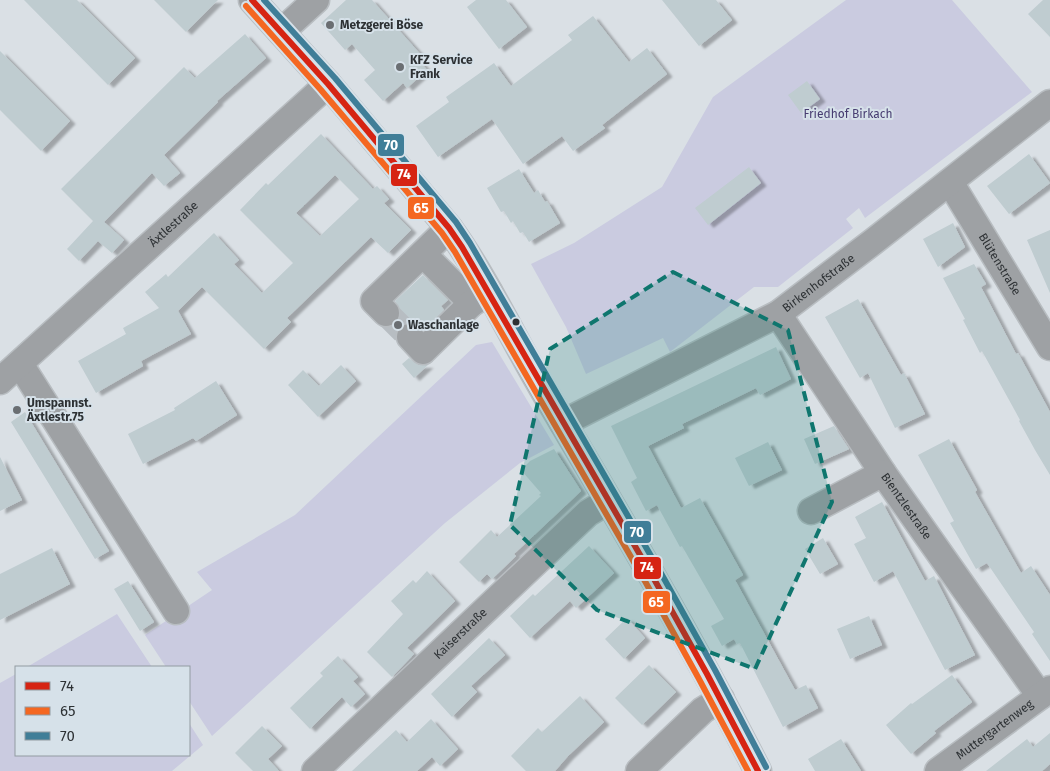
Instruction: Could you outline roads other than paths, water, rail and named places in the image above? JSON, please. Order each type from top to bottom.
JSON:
[{"type":"street","points":[[252,0],[328,84],[449,228],[466,251],[473,304]]},
{"type":"street","points":[[280,32],[316,0]]},
{"type":"street","name":"Äxtlestraße","points":[[0,381],[328,84]]},
{"type":"street","name":"Birkenhofstraße","points":[[563,423],[778,314],[950,182],[1050,102]]},
{"type":"street","name":"Blütenstraße","points":[[950,182],[1050,347]]},
{"type":"street","points":[[386,312],[374,301],[449,228]]},
{"type":"street","points":[[416,260],[473,304],[563,423],[721,699],[758,771]]},
{"type":"street","points":[[410,337],[423,351],[473,304]]},
{"type":"street","name":"Bientzlestraße","points":[[778,314],[883,473],[1045,693]]},
{"type":"street","points":[[20,364],[176,611]]},
{"type":"street","points":[[810,511],[883,473]]},
{"type":"street","name":"Kaiserstraße","points":[[315,771],[588,513],[608,501]]},
{"type":"street","name":"Muttergartenweg","points":[[938,771],[1045,693]]},
{"type":"street","points":[[639,771],[703,710],[721,699]]},
{"type":"tunnel","points":[[386,313],[410,337]]},
{"type":"place","name":"Metzgerei Böse","points":[[330,25]]},
{"type":"place","name":"KFZ Service Frank","points":[[400,67]]},
{"type":"place","name":"Waschanlage","points":[[398,325]]},
{"type":"place","name":"Umspannst. Äxtlestr.75","points":[[17,410]]},
{"type":"park label","name":"Friedhof Birkach","points":[[848,114]]}]
